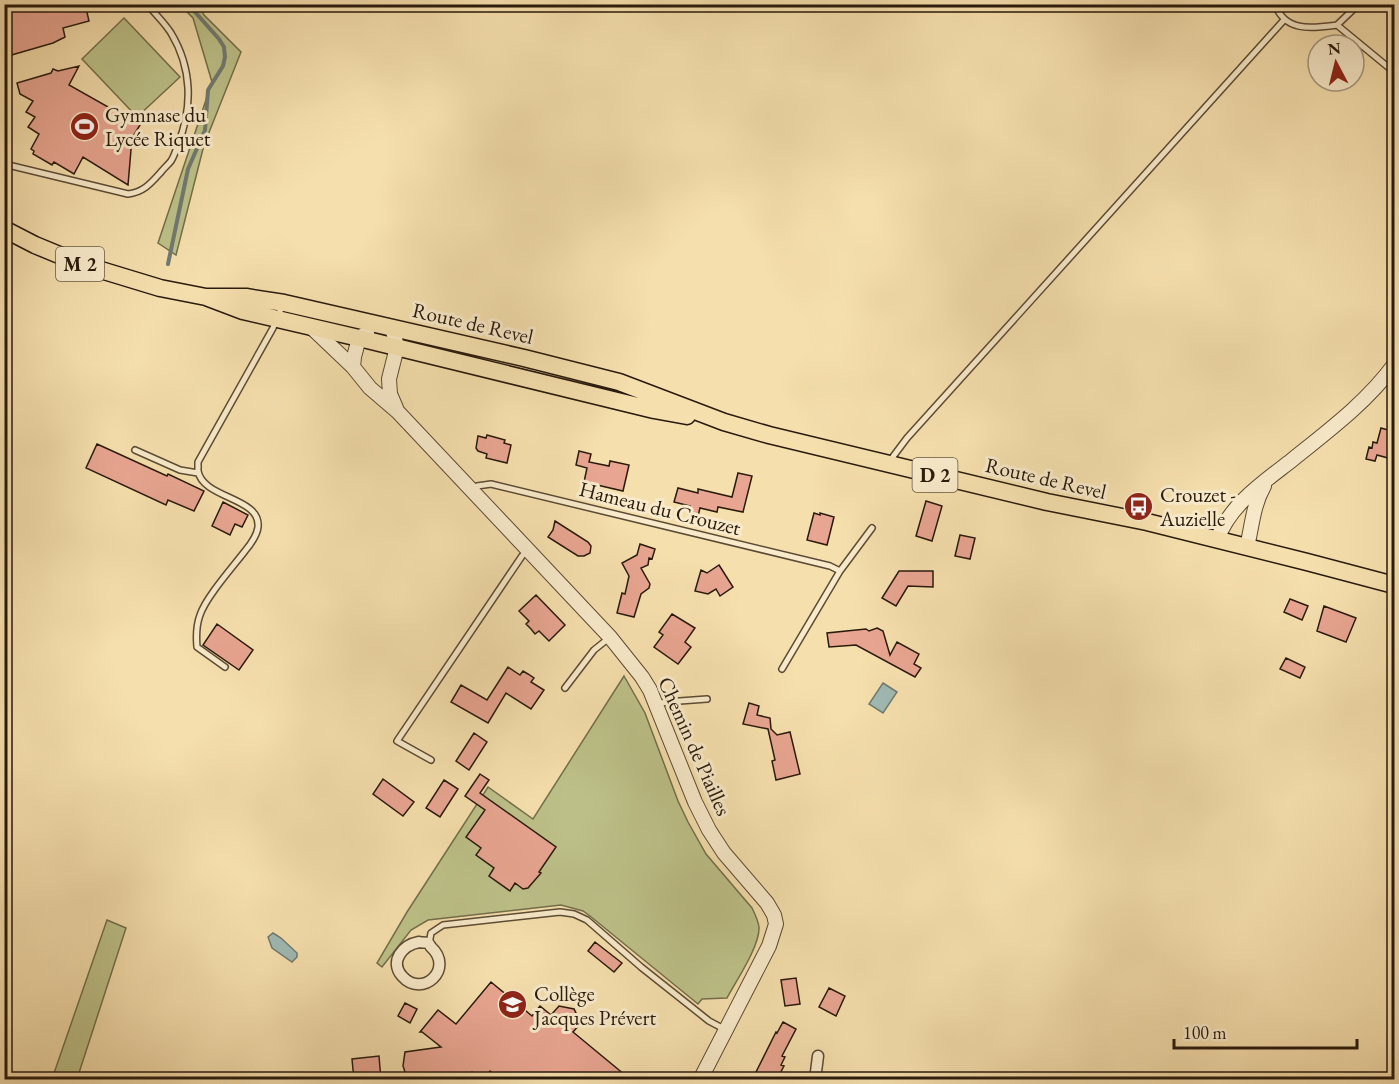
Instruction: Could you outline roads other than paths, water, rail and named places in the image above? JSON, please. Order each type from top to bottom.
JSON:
[{"type":"main road","name":"Route de Revel","points":[[4,229],[81,264],[162,289],[206,297],[243,311],[281,311],[387,326],[524,358],[619,382],[724,422],[769,435],[1047,502],[1147,522],[1395,585]]},
{"type":"main road","name":"Route de Revel","points":[[281,311],[311,327],[654,410],[724,422]]},
{"type":"street","points":[[353,367],[359,338],[387,326]]},
{"type":"street","name":"Chemin de Piailles","points":[[387,326],[397,347],[389,379],[390,394],[398,412]]},
{"type":"street","name":"Chemin de Piailles","points":[[311,327],[353,367],[370,388],[398,412],[528,549],[610,637],[642,677],[656,705],[695,802],[710,830],[724,853],[767,903],[774,915],[776,924],[769,946],[700,1080]]},
{"type":"street","points":[[1217,540],[1221,529],[1245,498],[1365,398],[1382,382],[1395,365]]},
{"type":"street","points":[[1247,547],[1253,510],[1268,480]]},
{"type":"street","points":[[411,943],[429,944],[439,957],[439,969],[436,976],[424,984],[409,982],[398,970],[400,952],[411,943]]},
{"type":"street","points":[[814,1080],[818,1056]]},
{"type":"lane","points":[[4,164],[128,195],[138,193],[150,184],[171,161],[184,129],[189,101],[187,76],[181,54],[171,34],[147,4]]},
{"type":"lane","points":[[1275,4],[1284,20],[1306,28],[1337,25],[1359,4]]},
{"type":"lane","points":[[888,463],[914,429],[1284,20]]},
{"type":"lane","points":[[1337,25],[1395,72]]},
{"type":"lane","points":[[225,668],[197,646],[196,633],[200,614],[206,602],[252,541],[258,528],[256,516],[251,509],[215,491],[204,482],[198,473],[198,462],[281,311]]},
{"type":"lane","points":[[135,450],[180,470],[198,473]]},
{"type":"lane","name":"Hameau du Crouzet","points":[[471,489],[492,484],[830,566],[840,571]]},
{"type":"lane","points":[[782,669],[840,571],[872,528]]},
{"type":"lane","points":[[431,760],[396,741],[528,549]]},
{"type":"lane","points":[[565,688],[594,650],[610,637]]},
{"type":"lane","points":[[656,705],[666,702],[707,699]]},
{"type":"lane","points":[[429,944],[431,933],[443,925],[560,912],[574,914],[587,920],[709,1021],[726,1030]]},
{"type":"water","points":[[883,683],[897,692],[883,713],[869,704]]},
{"type":"water","points":[[273,933],[297,953],[297,957],[292,962],[272,948],[268,937]]},
{"type":"waterway","points":[[168,264],[188,169],[205,130],[208,90],[223,66],[225,57],[224,47],[219,39],[185,4]]},
{"type":"place","name":"Gymnase du Lycée Riquet","points":[[84,126]]},
{"type":"place","name":"Crouzet - Auzielle","points":[[1139,506]]},
{"type":"place","name":"Collège Jacques Prévert","points":[[513,1005]]}]
